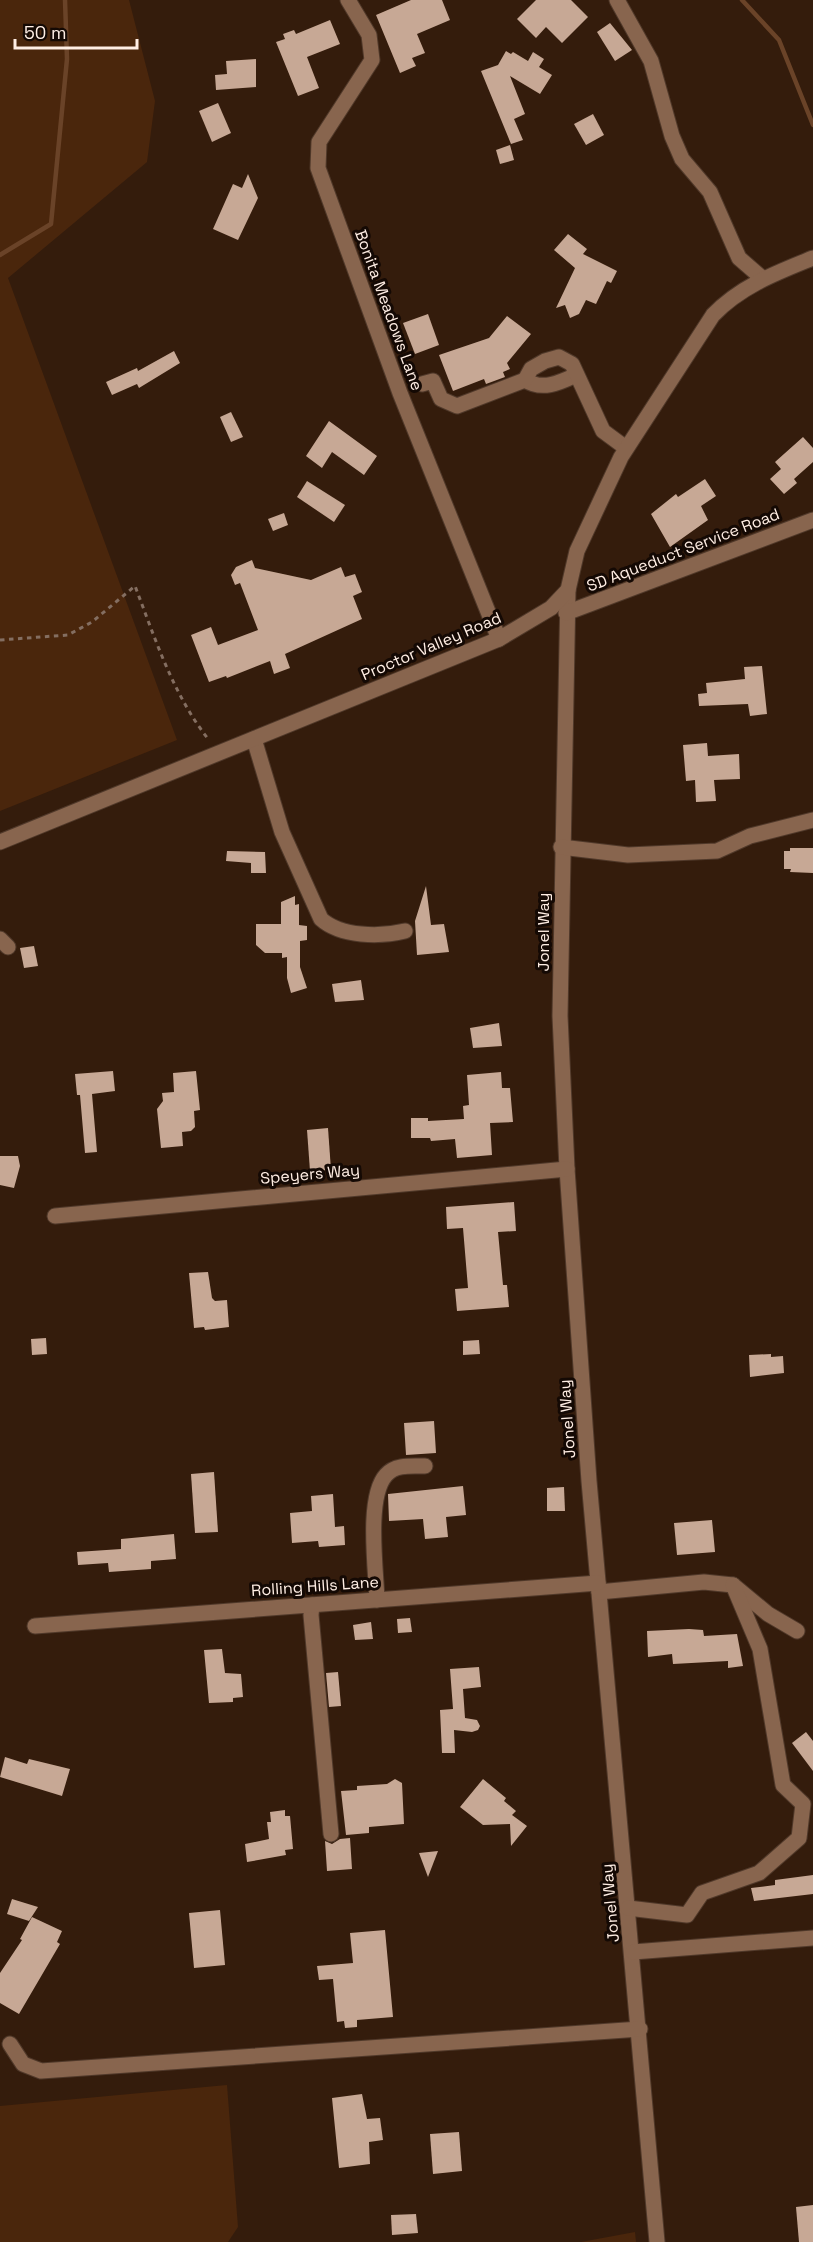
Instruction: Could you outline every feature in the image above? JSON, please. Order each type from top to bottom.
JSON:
[{"type":"street","name":"Bonita Meadows Lane","points":[[348,0],[369,35],[372,60],[319,142],[318,168],[400,393],[499,639]]},
{"type":"street","points":[[617,0],[634,26],[651,61],[672,136],[682,159],[710,192],[739,258],[762,278]]},
{"type":"street","points":[[568,590],[577,551],[626,448],[713,315],[728,300],[762,278],[813,258]]},
{"type":"street","points":[[422,384],[433,381],[441,399],[457,406],[525,380],[531,369],[545,361],[559,357],[572,364],[603,431],[626,448]]},
{"type":"street","points":[[525,380],[533,385],[544,386],[576,375]]},
{"type":"street","name":"SD Aqueduct Service Road","points":[[566,613],[813,520]]},
{"type":"street","name":"Proctor Valley Road","points":[[0,842],[499,639],[551,608],[568,590]]},
{"type":"street","name":"Jonel Way","points":[[568,590],[561,847],[560,1016],[567,1169],[599,1587],[640,2029],[657,2242]]},
{"type":"street","points":[[254,739],[282,832],[321,919],[331,928],[346,932],[405,931]]},
{"type":"street","points":[[561,847],[628,855],[717,850],[750,836],[813,820]]},
{"type":"street","name":"Speyers Way","points":[[56,1216],[567,1169]]},
{"type":"street","points":[[377,1600],[374,1508],[378,1492],[384,1476],[392,1470],[404,1466],[425,1466]]},
{"type":"street","name":"Rolling Hills Lane","points":[[35,1626],[377,1600],[704,1582],[733,1585]]},
{"type":"street","points":[[733,1585],[768,1614],[797,1631]]},
{"type":"street","points":[[628,1908],[687,1915],[702,1893],[759,1873],[799,1839],[803,1804],[783,1785],[760,1649],[733,1585]]},
{"type":"street","points":[[312,1605],[311,1615],[331,1834]]},
{"type":"street","points":[[633,1952],[813,1938]]},
{"type":"street","points":[[10,2044],[23,2064],[41,2071],[640,2029]]},
{"type":"path","points":[[0,640],[68,635],[92,622],[135,586],[188,710],[220,753]]},
{"type":"shaded area","points":[[0,0],[129,0],[155,101],[147,162],[8,278],[177,740],[0,811]]},
{"type":"shaded area","points":[[227,2085],[238,2227],[228,2242],[0,2242],[0,2106]]},
{"type":"shaded area","points":[[635,2232],[636,2242],[581,2242]]},
{"type":"building","points":[[411,0],[442,0],[450,20],[417,34],[425,53],[412,58],[416,66],[400,73],[376,15]]},
{"type":"building","points":[[536,0],[571,0],[588,17],[562,43],[546,27],[536,38],[517,19]]},
{"type":"building","points":[[330,20],[340,44],[307,57],[319,88],[298,96],[276,42],[285,39],[283,34],[294,30],[296,34]]},
{"type":"building","points":[[610,23],[632,50],[615,61],[597,32]]},
{"type":"building","points":[[506,51],[511,54],[513,52],[528,61],[533,52],[544,59],[539,67],[552,75],[540,94],[510,76],[525,114],[514,119],[523,140],[511,144],[481,71],[498,65]]},
{"type":"building","points":[[256,59],[256,87],[216,90],[215,75],[227,74],[226,61]]},
{"type":"building","points":[[218,103],[231,133],[212,142],[199,111]]},
{"type":"building","points":[[593,114],[604,135],[586,145],[574,124]]},
{"type":"building","points":[[510,145],[514,160],[500,164],[496,150]]},
{"type":"building","points":[[248,174],[258,198],[238,240],[213,229],[233,184],[242,188]]},
{"type":"building","points":[[568,234],[587,249],[583,254],[617,271],[611,283],[607,281],[596,304],[586,300],[579,314],[570,318],[565,305],[556,308],[575,268],[554,250]]},
{"type":"building","points":[[428,314],[439,345],[415,354],[403,323]]},
{"type":"building","points":[[507,316],[531,334],[507,363],[510,369],[503,372],[505,377],[486,384],[484,379],[453,391],[439,355],[489,338]]},
{"type":"building","points":[[174,351],[180,363],[139,388],[137,384],[112,395],[106,382],[137,368],[138,371]]},
{"type":"building","points":[[231,412],[243,437],[231,442],[220,417]]},
{"type":"building","points":[[329,421],[377,456],[364,475],[332,452],[322,468],[306,456]]},
{"type":"building","points":[[803,437],[813,448],[813,462],[794,479],[797,483],[784,494],[770,479],[781,469],[775,462]]},
{"type":"building","points":[[705,479],[716,496],[701,506],[708,520],[670,547],[651,514],[676,494],[678,497]]},
{"type":"building","points":[[307,481],[345,505],[334,522],[297,497]]},
{"type":"building","points":[[284,513],[288,525],[273,531],[268,519]]},
{"type":"building","points":[[252,560],[255,568],[311,580],[341,567],[345,577],[355,574],[362,592],[353,596],[362,619],[285,654],[290,668],[274,674],[270,661],[227,678],[226,676],[209,682],[191,635],[211,627],[218,645],[258,630],[240,583],[235,585],[231,575],[236,567]]},
{"type":"building","points":[[762,666],[767,714],[750,716],[748,704],[699,706],[698,694],[707,693],[706,683],[745,679],[744,667]]},
{"type":"building","points":[[707,743],[708,756],[739,754],[740,779],[714,780],[716,801],[696,802],[695,780],[686,781],[683,745]]},
{"type":"building","points":[[790,848],[813,848],[813,873],[790,872],[791,869],[784,869],[784,851],[790,851]]},
{"type":"building","points":[[227,851],[265,852],[266,873],[251,873],[251,863],[226,861]]},
{"type":"building","points":[[426,886],[431,925],[444,924],[449,952],[417,955],[415,921]]},
{"type":"building","points":[[295,896],[295,905],[299,904],[299,925],[307,926],[307,940],[300,941],[300,967],[307,988],[291,993],[287,978],[287,957],[282,958],[282,953],[265,953],[256,945],[256,924],[281,924],[281,902]]},
{"type":"building","points":[[34,946],[38,966],[24,968],[20,948]]},
{"type":"building","points":[[361,980],[364,1000],[335,1002],[332,984]]},
{"type":"building","points":[[499,1023],[502,1046],[473,1048],[470,1028]]},
{"type":"building","points":[[113,1071],[115,1091],[92,1094],[97,1152],[85,1153],[80,1095],[77,1095],[75,1074]]},
{"type":"building","points":[[196,1071],[200,1110],[194,1111],[195,1127],[191,1131],[182,1132],[183,1146],[161,1148],[157,1109],[163,1101],[162,1093],[174,1092],[173,1073]]},
{"type":"building","points":[[501,1072],[502,1088],[510,1088],[513,1122],[490,1123],[492,1155],[457,1158],[455,1139],[431,1141],[430,1138],[411,1138],[411,1118],[428,1118],[428,1121],[464,1119],[463,1106],[469,1105],[467,1075]]},
{"type":"building","points":[[328,1128],[331,1170],[310,1171],[307,1130]]},
{"type":"building","points":[[0,1156],[18,1156],[20,1166],[14,1188],[0,1185]]},
{"type":"building","points":[[514,1202],[516,1231],[498,1232],[503,1285],[507,1285],[509,1307],[457,1311],[455,1289],[468,1288],[463,1228],[447,1229],[446,1207]]},
{"type":"building","points":[[208,1272],[212,1298],[215,1301],[227,1300],[229,1327],[205,1330],[204,1327],[194,1328],[189,1273]]},
{"type":"building","points":[[46,1338],[47,1354],[32,1355],[31,1339]]},
{"type":"building","points":[[479,1340],[480,1354],[463,1355],[463,1341]]},
{"type":"building","points":[[771,1354],[771,1357],[783,1356],[784,1373],[750,1377],[749,1355]]},
{"type":"building","points":[[434,1421],[436,1453],[406,1455],[404,1423]]},
{"type":"building","points":[[214,1472],[218,1532],[195,1533],[191,1474]]},
{"type":"building","points":[[463,1486],[466,1515],[446,1517],[448,1537],[425,1539],[423,1519],[389,1521],[388,1494]]},
{"type":"building","points":[[564,1487],[565,1511],[547,1511],[547,1488]]},
{"type":"building","points":[[333,1494],[335,1527],[344,1526],[345,1545],[319,1547],[318,1541],[292,1543],[290,1513],[312,1511],[311,1496]]},
{"type":"building","points":[[712,1520],[715,1552],[677,1555],[674,1523]]},
{"type":"building","points":[[174,1534],[176,1559],[151,1561],[151,1569],[109,1572],[108,1563],[78,1565],[77,1552],[121,1549],[121,1539]]},
{"type":"building","points":[[410,1618],[412,1632],[398,1633],[397,1619]]},
{"type":"building","points":[[371,1622],[373,1639],[355,1640],[353,1625]]},
{"type":"building","points":[[703,1630],[704,1636],[737,1634],[743,1666],[728,1668],[728,1661],[673,1664],[672,1654],[648,1657],[647,1631]]},
{"type":"building","points":[[222,1649],[225,1673],[241,1674],[243,1697],[233,1698],[233,1702],[209,1703],[204,1650]]},
{"type":"building","points":[[479,1667],[481,1687],[463,1689],[465,1718],[477,1720],[480,1726],[478,1730],[472,1732],[454,1730],[455,1753],[442,1753],[440,1710],[453,1709],[450,1669]]},
{"type":"building","points":[[338,1672],[341,1706],[329,1707],[326,1673]]},
{"type":"building","points":[[806,1732],[813,1741],[813,1771],[792,1743]]},
{"type":"building","points":[[5,1757],[27,1764],[29,1759],[70,1769],[62,1796],[0,1777]]},
{"type":"building","points":[[395,1779],[402,1783],[404,1824],[369,1827],[369,1833],[346,1835],[341,1791],[357,1790],[357,1786],[387,1784]]},
{"type":"building","points":[[483,1779],[506,1798],[504,1801],[516,1811],[512,1815],[527,1826],[511,1846],[510,1824],[483,1825],[460,1807]]},
{"type":"building","points":[[285,1810],[285,1816],[290,1816],[293,1849],[285,1850],[286,1855],[247,1862],[245,1844],[269,1839],[267,1822],[271,1822],[270,1812]]},
{"type":"building","points":[[350,1838],[352,1869],[327,1871],[325,1841],[332,1844],[340,1839]]},
{"type":"building","points":[[438,1851],[428,1877],[419,1853]]},
{"type":"building","points":[[813,1875],[813,1894],[754,1901],[751,1888],[775,1885],[775,1880]]},
{"type":"building","points":[[12,1899],[38,1907],[29,1921],[7,1914]]},
{"type":"building","points":[[220,1910],[225,1965],[194,1968],[189,1913]]},
{"type":"building","points":[[32,1917],[62,1931],[57,1942],[60,1944],[19,2014],[0,2003],[0,1973],[22,1940],[20,1939]]},
{"type":"building","points":[[385,1930],[393,2017],[357,2020],[357,2027],[345,2028],[344,2021],[337,2022],[333,1979],[319,1980],[317,1966],[353,1963],[350,1933]]},
{"type":"building","points":[[362,2094],[367,2119],[380,2118],[383,2140],[369,2142],[370,2164],[339,2168],[332,2098]]},
{"type":"building","points":[[459,2132],[462,2171],[433,2174],[430,2134]]},
{"type":"building","points":[[813,2205],[813,2242],[799,2242],[796,2207]]},
{"type":"building","points":[[416,2214],[418,2233],[392,2235],[391,2215]]},
{"type":"waterway","points":[[0,255],[51,224],[67,59],[65,0]]},
{"type":"waterway","points":[[742,0],[779,40],[813,125]]}]
